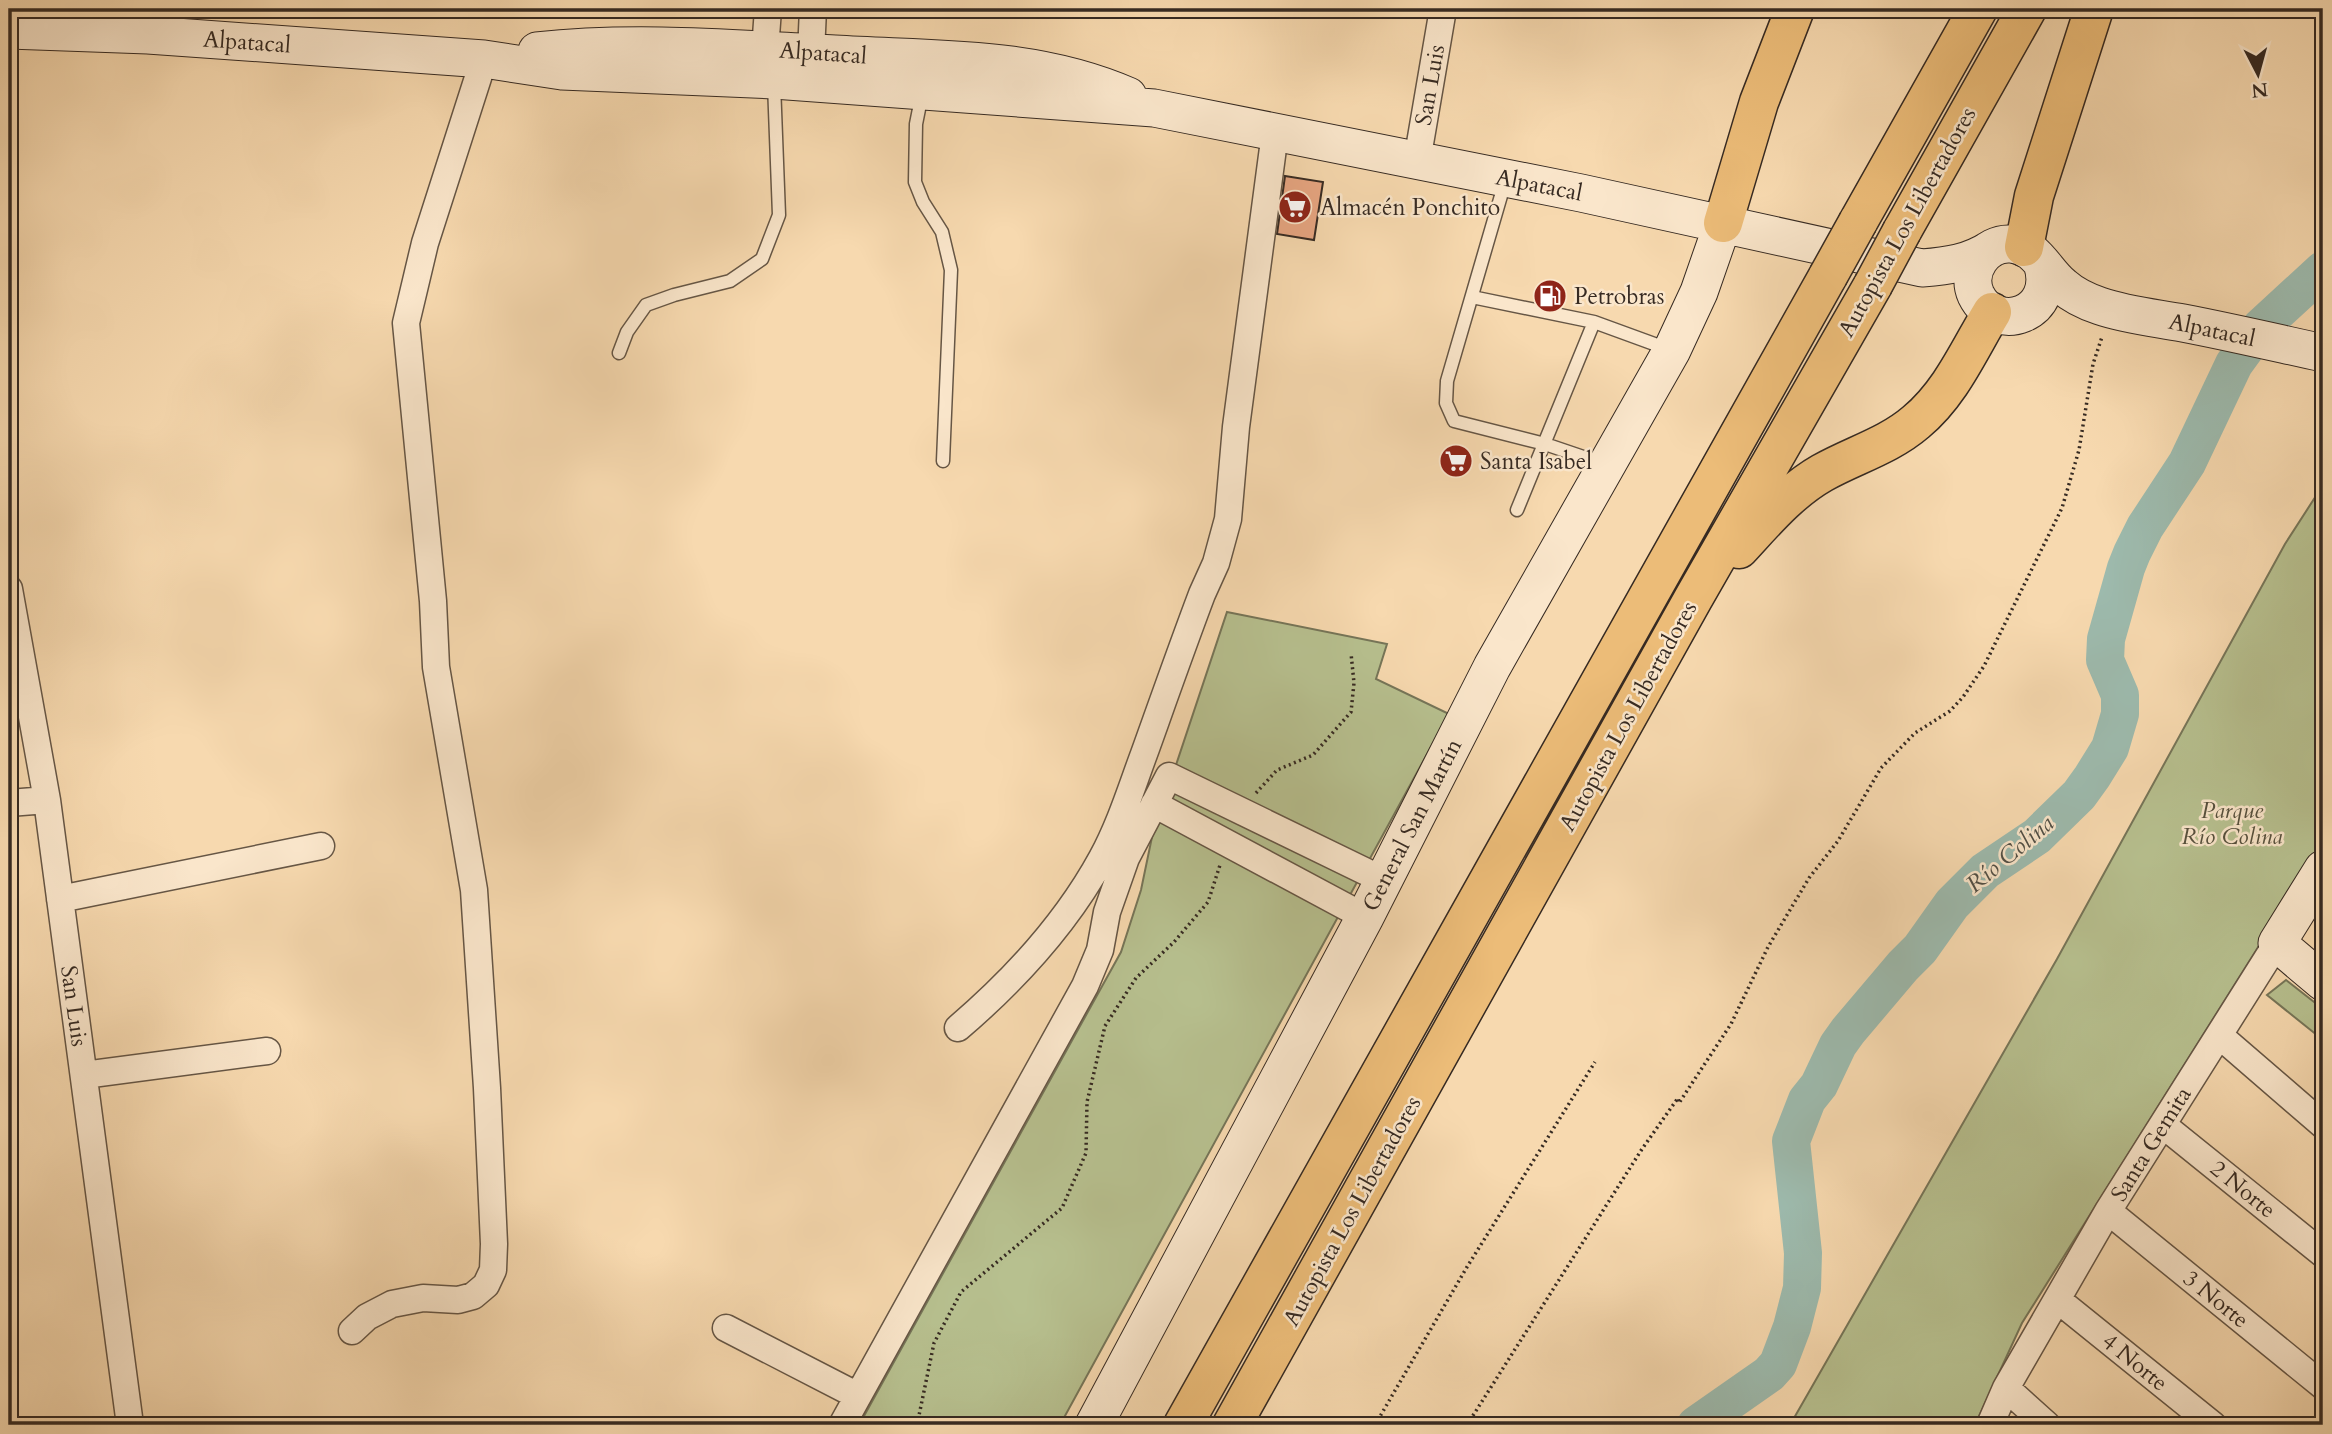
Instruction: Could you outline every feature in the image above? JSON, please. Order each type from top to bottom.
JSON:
[{"type":"highway","points":[[1723,223],[1759,102],[1795,9]]},
{"type":"highway","name":"Autopista Los Libertadores","points":[[1184,1425],[1978,9]]},
{"type":"highway","name":"Autopista Los Libertadores","points":[[1232,1425],[1693,599],[2027,9]]},
{"type":"highway","points":[[2019,253],[2034,196],[2094,9]]},
{"type":"highway","points":[[1693,599],[1796,491],[1834,466],[1894,438],[1932,407],[1946,391],[1999,312]]},
{"type":"street","points":[[768,9],[770,65]]},
{"type":"street","points":[[811,53],[813,9]]},
{"type":"street","name":"San Luis","points":[[1417,161],[1443,9]]},
{"type":"street","name":"Alpatacal","points":[[9,30],[150,22],[484,59],[562,71],[630,60],[770,65],[923,90],[1018,81],[1090,81],[1154,108],[1723,223],[1922,268],[1999,312],[2108,308]]},
{"type":"street","name":"Alpatacal","points":[[770,65],[811,53],[1018,81]]},
{"type":"street","points":[[352,1331],[367,1317],[399,1302],[423,1298],[458,1300],[473,1296],[486,1285],[493,1270],[487,1088],[474,890],[436,667],[433,601],[406,324],[425,243],[484,59]]},
{"type":"street","points":[[958,1028],[1022,968],[1047,938],[1101,861],[1120,819],[1202,593],[1216,563],[1228,520],[1236,427],[1275,133]]},
{"type":"street","name":"General San Martín","points":[[1094,1425],[1365,917],[1492,667],[1672,350],[1699,292],[1723,223]]},
{"type":"street","points":[[2019,253],[2046,284],[2043,294],[2038,303],[1999,312],[1975,293],[1974,273],[1983,255],[2019,253]]},
{"type":"street","name":"Alpatacal","points":[[1922,268],[2019,253],[2064,288],[2108,308],[2323,354]]},
{"type":"street","name":"San Luis","points":[[9,589],[47,800],[130,1425]]},
{"type":"street","points":[[842,1425],[1085,986],[1100,950],[1107,912],[1126,858],[1170,776],[1383,880]]},
{"type":"street","points":[[9,803],[47,800]]},
{"type":"street","points":[[1154,804],[1365,917]]},
{"type":"street","points":[[60,899],[321,846]]},
{"type":"street","name":"Santa Gemita","points":[[1990,1425],[2006,1388],[2108,1211],[2323,869]]},
{"type":"street","points":[[2277,943],[2323,982]]},
{"type":"street","points":[[2220,1036],[2323,1125]]},
{"type":"street","points":[[84,1075],[267,1051]]},
{"type":"street","name":"2 Norte","points":[[2163,1125],[2323,1254]]},
{"type":"street","name":"3 Norte","points":[[2108,1211],[2323,1386]]},
{"type":"street","name":"4 Norte","points":[[2058,1300],[2213,1425]]},
{"type":"street","points":[[726,1328],[858,1396]]},
{"type":"street","points":[[2006,1388],[2047,1425]]},
{"type":"lane","points":[[619,353],[627,332],[646,305],[730,281],[762,259],[779,215],[770,65]]},
{"type":"lane","points":[[923,90],[916,124],[915,182],[923,202],[942,232],[951,270],[943,461]]},
{"type":"lane","points":[[1506,178],[1447,381],[1446,403],[1454,421],[1545,444],[1606,465]]},
{"type":"lane","points":[[1472,297],[1594,322],[1672,350]]},
{"type":"lane","points":[[1517,510],[1594,322]]},
{"type":"path","points":[[1467,1425],[1642,1149],[1678,1098],[1679,1104],[1715,1050],[1748,993],[1768,947],[1809,878],[1838,841],[1881,768],[1915,733],[1950,711],[1984,666],[2062,508],[2079,450],[2093,364],[2108,308]]},
{"type":"path","points":[[1245,812],[1261,786],[1277,770],[1313,755],[1351,712],[1354,683],[1351,653]]},
{"type":"path","points":[[917,1425],[934,1343],[961,1292],[1062,1208],[1086,1153],[1087,1102],[1105,1026],[1136,978],[1174,942],[1208,902],[1228,843]]},
{"type":"path","points":[[1375,1425],[1474,1256],[1595,1062]]},
{"type":"green space","name":"Parque Río Colina","points":[[2323,485],[2323,844],[2022,1323],[1975,1425],[1790,1425],[2057,959],[2285,544]]},
{"type":"green space","points":[[1227,612],[1387,644],[1376,679],[1449,714],[1060,1425],[859,1425],[1121,952],[1141,890],[1152,837]]},
{"type":"green space","points":[[2286,980],[2323,1009],[2323,1040],[2267,995]]},
{"type":"building","name":"Almacén Ponchito","points":[[1285,176],[1323,182],[1314,240],[1277,234]]},
{"type":"waterway","name":"Río Colina","points":[[1696,1425],[1769,1374],[1778,1364],[1792,1327],[1802,1288],[1803,1253],[1791,1141],[1807,1100],[1819,1085],[1838,1045],[1848,1031],[1920,949],[1952,904],[1985,871],[2037,836],[2079,795],[2092,777],[2110,748],[2120,714],[2120,695],[2105,660],[2106,639],[2132,553],[2145,527],[2187,463],[2234,364],[2261,327],[2323,270]]},
{"type":"place","name":"Almacén Ponchito","points":[[1295,207]]},
{"type":"place","name":"Petrobras","points":[[1550,296]]},
{"type":"place","name":"Santa Isabel","points":[[1456,461]]}]
